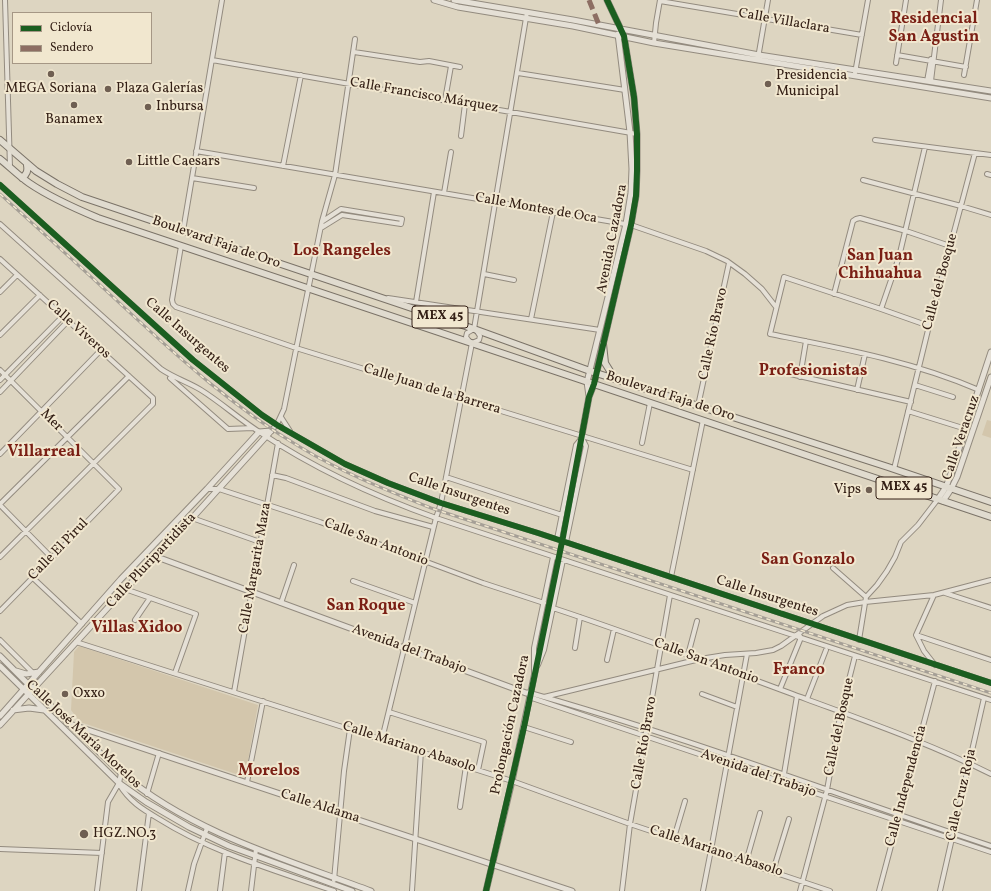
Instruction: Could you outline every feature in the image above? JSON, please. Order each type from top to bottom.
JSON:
[{"type":"main road","name":"Boulevard Faja de Oro","points":[[0,140],[27,165],[57,184],[82,197],[474,329],[590,371],[894,469],[991,502]]},
{"type":"main road","name":"Boulevard Faja de Oro","points":[[0,159],[22,178],[51,197],[98,218],[991,517]]},
{"type":"main road","points":[[22,178],[28,170],[27,165]]},
{"type":"main road","points":[[603,344],[605,362],[615,378]]},
{"type":"main road","points":[[817,458],[821,446]]},
{"type":"street","points":[[5,0],[10,168]]},
{"type":"street","points":[[183,231],[222,0]]},
{"type":"street","points":[[434,0],[458,8],[527,15]]},
{"type":"street","points":[[454,0],[527,15],[655,36],[758,57]]},
{"type":"street","name":"Avenida Cazadora","points":[[590,371],[629,225],[631,181],[630,132],[622,46],[620,31],[608,0]]},
{"type":"street","points":[[654,43],[660,0]]},
{"type":"street","name":"Calle Villaclara","points":[[660,0],[862,35]]},
{"type":"street","points":[[758,57],[768,0]]},
{"type":"street","points":[[855,72],[868,0]]},
{"type":"street","points":[[896,63],[906,0]]},
{"type":"street","points":[[929,81],[942,0]]},
{"type":"street","points":[[964,76],[976,0]]},
{"type":"street","points":[[474,329],[512,112],[527,15]]},
{"type":"street","points":[[620,31],[654,43],[991,91]]},
{"type":"street","name":"Calle Pluripartidista","points":[[0,716],[76,642],[124,589],[157,557],[277,425],[286,402],[322,221],[335,174],[355,39]]},
{"type":"street","name":"Avenida Cazadora","points":[[596,373],[636,196],[637,134],[634,97],[622,46]]},
{"type":"street","points":[[354,52],[420,62],[429,61],[460,68]]},
{"type":"street","points":[[897,55],[966,67]]},
{"type":"street","name":"Calle Francisco Márquez","points":[[212,60],[637,134]]},
{"type":"street","points":[[445,100],[451,66]]},
{"type":"street","points":[[855,72],[991,98]]},
{"type":"street","points":[[518,73],[625,90]]},
{"type":"street","points":[[283,166],[301,75]]},
{"type":"street","points":[[461,136],[465,104]]},
{"type":"street","points":[[875,140],[991,155]]},
{"type":"street","points":[[881,309],[899,257],[925,146]]},
{"type":"street","name":"Calle Montes de Oca","points":[[196,151],[629,225],[706,251],[729,263],[745,274],[762,289],[776,307]]},
{"type":"street","points":[[444,193],[451,152]]},
{"type":"street","name":"Calle del Bosque","points":[[894,469],[929,326],[975,153]]},
{"type":"street","points":[[192,178],[254,188]]},
{"type":"street","points":[[863,180],[991,215]]},
{"type":"street","name":"Calle Insurgentes","points":[[0,185],[194,360],[262,415],[345,464],[388,484],[441,503],[557,539],[991,683]]},
{"type":"street","points":[[416,302],[434,192]]},
{"type":"street","points":[[321,228],[342,215],[401,224],[402,219],[341,209],[322,221]]},
{"type":"street","points":[[531,319],[553,212]]},
{"type":"street","points":[[368,219],[369,214]]},
{"type":"street","points":[[834,294],[853,221],[856,218],[906,231],[950,246]]},
{"type":"street","name":"Calle Insurgentes","points":[[0,224],[161,369],[175,378],[202,390],[259,432],[340,478],[396,504],[553,557],[560,561],[795,635]]},
{"type":"street","name":"Calle Juan de la Barrera","points":[[181,246],[172,300],[176,307],[296,348],[693,470]]},
{"type":"street","name":"Calle Viveros","points":[[0,259],[153,398],[153,404],[94,464]]},
{"type":"street","name":"Calle Río Bravo","points":[[698,406],[729,263]]},
{"type":"street","points":[[484,274],[514,280]]},
{"type":"street","points":[[0,292],[17,275]]},
{"type":"street","points":[[929,326],[784,277],[770,334],[865,354],[919,368],[979,390]]},
{"type":"street","points":[[0,335],[40,295]]},
{"type":"street","points":[[375,296],[600,330]]},
{"type":"street","points":[[0,380],[62,316]]},
{"type":"street","points":[[0,392],[68,321]]},
{"type":"street","points":[[472,343],[479,340],[480,336],[474,329]]},
{"type":"street","points":[[472,343],[466,337],[467,332],[474,329]]},
{"type":"street","points":[[800,377],[806,341]]},
{"type":"street","points":[[382,739],[433,527],[441,503],[472,343]]},
{"type":"street","points":[[0,454],[100,350]]},
{"type":"street","name":"Calle Veracruz","points":[[948,488],[991,352]]},
{"type":"street","points":[[857,390],[865,354]]},
{"type":"street","points":[[161,369],[228,428],[253,428]]},
{"type":"street","points":[[769,369],[911,402]]},
{"type":"street","name":"Mer","points":[[0,370],[119,489]]},
{"type":"street","points":[[589,397],[587,382],[590,371]]},
{"type":"street","points":[[563,537],[589,397],[596,373]]},
{"type":"street","points":[[52,558],[0,504],[129,376]]},
{"type":"street","name":"Calle Veracruz","points":[[940,500],[957,477],[991,378]]},
{"type":"street","points":[[915,385],[953,397]]},
{"type":"street","points":[[642,443],[650,403]]},
{"type":"street","points":[[908,411],[966,429]]},
{"type":"street","points":[[281,417],[286,426],[295,435]]},
{"type":"street","points":[[671,577],[703,420]]},
{"type":"street","points":[[259,432],[272,431]]},
{"type":"street","name":"Calle Pluripartidista","points":[[31,687],[40,672],[121,579],[259,432]]},
{"type":"street","points":[[557,539],[576,445],[582,437]]},
{"type":"street","points":[[566,542],[586,446],[582,437]]},
{"type":"street","name":"Calle Margarita Maza","points":[[234,692],[278,443]]},
{"type":"street","points":[[0,557],[94,464]]},
{"type":"street","points":[[272,475],[286,478],[375,511],[433,527]]},
{"type":"street","points":[[446,477],[562,515]]},
{"type":"street","name":"Calle El Pirul","points":[[0,611],[119,489]]},
{"type":"street","name":"Calle San Antonio","points":[[207,489],[219,489],[267,504],[365,538],[483,583],[544,603]]},
{"type":"street","points":[[859,640],[866,597],[887,572],[902,542],[940,500]]},
{"type":"street","points":[[192,518],[260,542]]},
{"type":"street","points":[[165,533],[173,540]]},
{"type":"street","name":"Avenida del Trabajo","points":[[157,557],[529,695],[544,697],[729,755],[826,790],[991,846]]},
{"type":"street","points":[[534,674],[534,648],[553,557]]},
{"type":"street","points":[[534,674],[544,650],[553,608],[560,561]]},
{"type":"street","name":"Prolongación Cazadora","points":[[486,891],[512,781],[524,727],[529,695],[560,561]]},
{"type":"street","points":[[281,603],[294,565]]},
{"type":"street","points":[[833,568],[866,597]]},
{"type":"street","points":[[33,578],[82,624]]},
{"type":"street","points":[[780,689],[800,636],[811,624],[823,616],[839,608],[865,602],[934,595],[991,580]]},
{"type":"street","points":[[353,582],[415,602]]},
{"type":"street","points":[[124,589],[196,614],[175,673]]},
{"type":"street","points":[[945,593],[991,608]]},
{"type":"street","name":"Calle Río Bravo","points":[[622,891],[630,824],[670,595]]},
{"type":"street","points":[[916,635],[934,595]]},
{"type":"street","points":[[135,620],[150,598]]},
{"type":"street","name":"Calle San Antonio","points":[[553,608],[661,645],[841,711],[918,741],[970,763],[991,774]]},
{"type":"street","points":[[575,648],[580,617]]},
{"type":"street","points":[[688,655],[696,621]]},
{"type":"street","points":[[607,660],[614,629]]},
{"type":"street","points":[[535,700],[700,659],[725,655],[765,652],[781,646],[795,635],[800,636]]},
{"type":"street","points":[[916,635],[924,651],[935,665]]},
{"type":"street","points":[[916,635],[991,660]]},
{"type":"street","name":"Calle Insurgentes","points":[[800,636],[855,656],[991,700]]},
{"type":"street","points":[[0,640],[34,674]]},
{"type":"street","name":"Calle Mariano Abasolo","points":[[76,642],[512,781],[630,824],[712,850],[830,891]]},
{"type":"street","points":[[807,699],[826,650]]},
{"type":"street","points":[[920,660],[924,651]]},
{"type":"street","points":[[702,891],[712,850],[747,654]]},
{"type":"street","name":"Calle José María Morelos","points":[[0,656],[67,723],[121,773],[147,794],[186,818],[207,828],[256,849],[371,891]]},
{"type":"street","name":"Calle del Bosque","points":[[800,891],[825,796],[841,711],[855,656]]},
{"type":"street","name":"Calle José María Morelos","points":[[0,666],[118,783],[160,811],[204,835],[255,856],[352,891]]},
{"type":"street","points":[[14,670],[26,674],[40,672]]},
{"type":"street","name":"Calle Independencia","points":[[879,891],[935,681]]},
{"type":"street","name":"Calle Pluripartidista","points":[[0,724],[13,710],[26,692]]},
{"type":"street","points":[[702,694],[737,707]]},
{"type":"street","name":"Avenida del Trabajo","points":[[529,695],[535,700],[991,852]]},
{"type":"street","points":[[784,774],[797,696]]},
{"type":"street","name":"Calle Cruz Roja","points":[[940,891],[984,698]]},
{"type":"street","points":[[248,782],[263,701]]},
{"type":"street","points":[[13,710],[28,708],[44,710]]},
{"type":"street","points":[[389,712],[484,742],[478,770]]},
{"type":"street","name":"Calle Aldama","points":[[67,723],[572,891]]},
{"type":"street","points":[[524,727],[571,742]]},
{"type":"street","points":[[118,783],[126,796],[149,813],[175,829],[225,852],[333,891],[350,729]]},
{"type":"street","points":[[412,891],[421,751]]},
{"type":"street","points":[[147,794],[159,753]]},
{"type":"street","points":[[460,807],[466,766]]},
{"type":"street","points":[[97,891],[108,802],[118,783],[121,773]]},
{"type":"street","points":[[674,838],[685,801]]},
{"type":"street","points":[[746,862],[760,812]]},
{"type":"street","points":[[139,891],[149,813]]},
{"type":"street","points":[[773,871],[788,819]]},
{"type":"street","points":[[188,891],[194,864],[207,828]]},
{"type":"street","points":[[0,849],[102,853]]},
{"type":"street","points":[[251,891],[256,849]]},
{"type":"street","points":[[220,891],[225,852]]},
{"type":"street","points":[[286,874],[288,868]]},
{"type":"street","points":[[308,882],[310,876]]},
{"type":"shaded area","points":[[987,420],[991,421],[991,438],[982,435]]},
{"type":"shaded area","points":[[79,646],[258,705],[245,777],[80,722],[71,710],[74,652]]},
{"type":"tunnel","points":[[558,562],[563,537]]},
{"type":"railway","points":[[0,194],[168,347],[210,383],[276,432],[331,465],[431,508],[991,693]]},
{"type":"marked path","points":[[589,0],[599,25]]},
{"type":"cycle path","points":[[486,891],[524,727],[563,537],[589,397],[594,384],[631,225],[636,196],[637,134],[634,97],[624,36],[607,0]]},
{"type":"cycle path","points":[[0,185],[193,360],[262,415],[345,464],[388,483],[441,503],[538,533],[991,683]]},
{"type":"place","name":"MEGA Soriana","points":[[51,74]]},
{"type":"place","name":"Presidencia Municipal","points":[[768,84]]},
{"type":"place","name":"Plaza Galerías","points":[[108,89]]},
{"type":"place","name":"Banamex","points":[[74,105]]},
{"type":"place","name":"Inbursa","points":[[148,107]]},
{"type":"place","name":"Little Caesars","points":[[129,162]]},
{"type":"place","name":"Vips","points":[[869,490]]},
{"type":"place","name":"Oxxo","points":[[65,694]]},
{"type":"place","name":"HGZ.NO.3","points":[[84,834]]},
{"type":"district","name":"Residencial San Agustin","points":[[934,29]]},
{"type":"district","name":"Los Rangeles","points":[[342,252]]},
{"type":"district","name":"San Juan Chihuahua","points":[[880,266]]},
{"type":"district","name":"Profesionistas","points":[[813,372]]},
{"type":"district","name":"Villarreal","points":[[44,453]]},
{"type":"district","name":"San Gonzalo","points":[[808,561]]},
{"type":"district","name":"San Roque","points":[[366,607]]},
{"type":"district","name":"Villas Xidoo","points":[[137,629]]},
{"type":"district","name":"Franco","points":[[799,671]]},
{"type":"district","name":"Morelos","points":[[269,772]]}]
